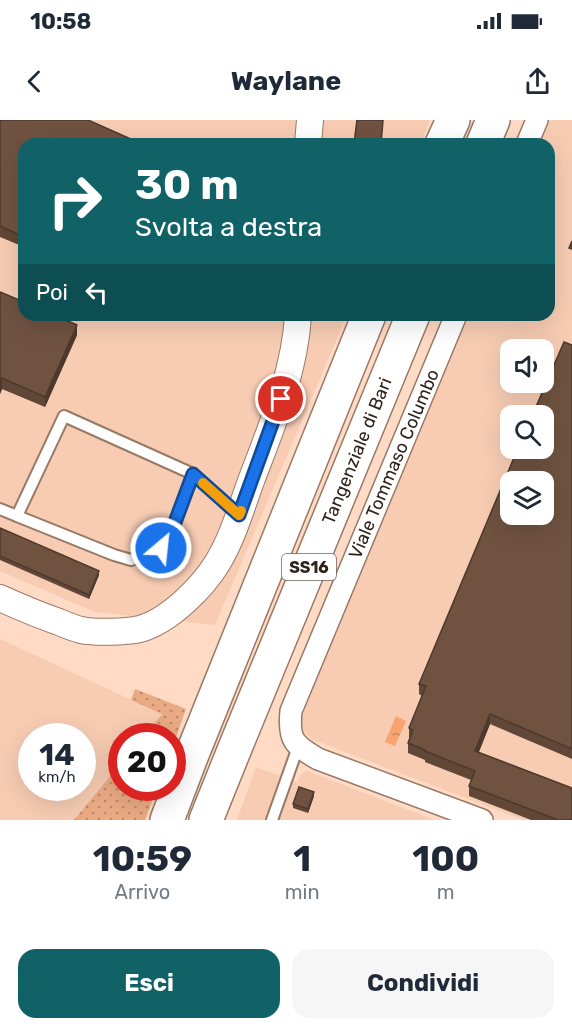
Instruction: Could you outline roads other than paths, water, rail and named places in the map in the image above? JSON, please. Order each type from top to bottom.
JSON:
[{"type":"highway","points":[[432,138],[439,120]]},
{"type":"highway","points":[[445,138],[453,120]]},
{"type":"highway","points":[[486,138],[493,120]]},
{"type":"highway","name":"SS16","points":[[167,820],[367,321]]},
{"type":"highway","name":"Tangenziale di Bari","points":[[206,820],[411,321]]},
{"type":"highway","points":[[185,723],[237,645]]},
{"type":"highway","points":[[149,820],[156,801]]},
{"type":"street","points":[[308,138],[310,120]]},
{"type":"street","points":[[530,138],[537,120]]},
{"type":"street","points":[[0,598],[82,630],[116,632],[141,628],[175,609],[195,593],[218,562],[239,515],[286,382],[298,321]]},
{"type":"street","name":"Viale Tommaso Columbo","points":[[298,747],[289,729],[291,711],[454,321]]},
{"type":"street","points":[[298,747],[318,759],[482,820]]},
{"type":"lane","points":[[17,516],[64,416],[193,474],[239,515]]},
{"type":"lane","points":[[0,508],[131,560],[161,548],[171,533],[193,474]]},
{"type":"lane","points":[[272,820],[298,747]]},
{"type":"water","points":[[396,716],[406,721],[395,746],[385,742]]}]
